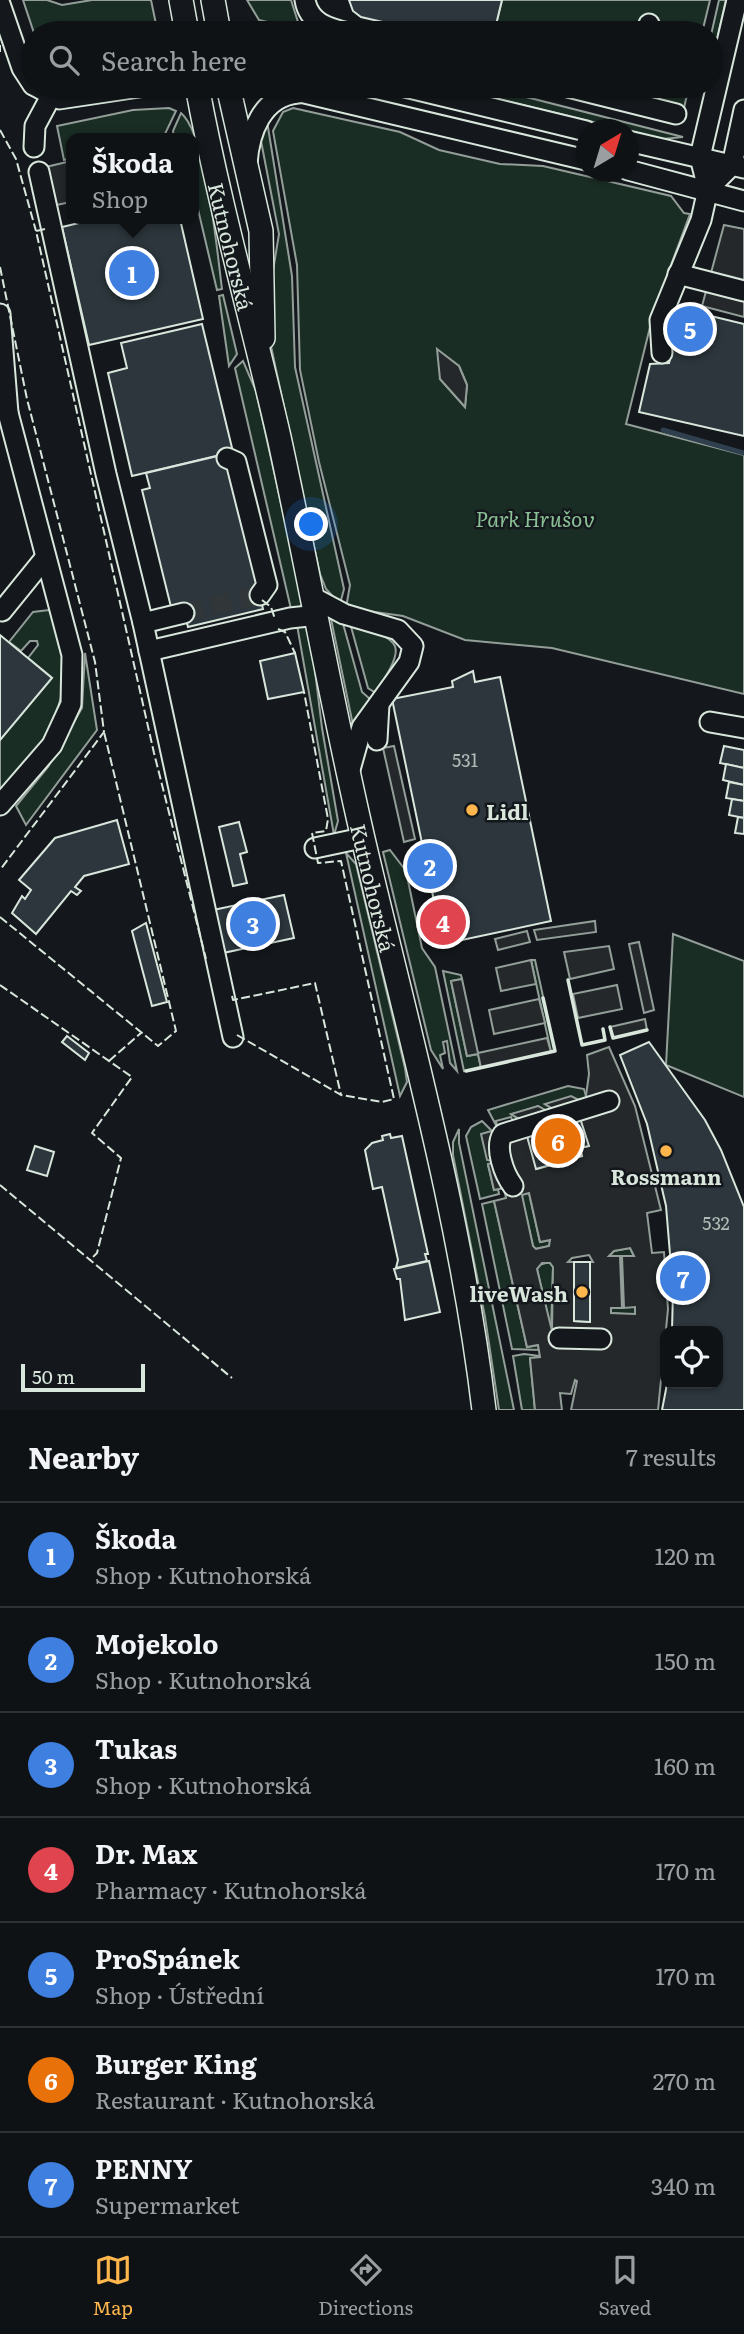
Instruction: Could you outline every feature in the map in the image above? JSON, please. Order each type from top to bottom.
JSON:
[{"type":"main road","points":[[181,0],[185,21]]},
{"type":"main road","points":[[214,3],[217,21]]},
{"type":"main road","name":"Kutnohorská","points":[[200,98],[234,259],[263,366],[316,606],[362,838],[467,1285],[484,1410]]},
{"type":"main road","name":"Kutnohorská","points":[[231,98],[261,231],[263,366]]},
{"type":"street","points":[[178,21],[181,0]]},
{"type":"street","points":[[305,0],[317,21]]},
{"type":"street","points":[[723,58],[737,0]]},
{"type":"street","points":[[214,3],[222,21]]},
{"type":"street","points":[[0,4],[21,65]]},
{"type":"street","points":[[34,147],[39,98]]},
{"type":"street","points":[[246,169],[251,140],[263,112],[279,98]]},
{"type":"street","points":[[327,98],[576,158]]},
{"type":"street","points":[[450,98],[576,129]]},
{"type":"street","points":[[641,98],[676,114]]},
{"type":"street","points":[[662,353],[660,320],[701,220],[708,189],[699,157],[713,98]]},
{"type":"street","points":[[708,189],[738,166],[744,110]]},
{"type":"street","points":[[639,143],[738,166]]},
{"type":"street","points":[[39,172],[100,451],[143,623],[233,1037]]},
{"type":"street","points":[[639,173],[708,189],[744,201]]},
{"type":"street","points":[[678,274],[744,291]]},
{"type":"street","points":[[0,314],[4,412],[72,655],[71,704],[52,745],[0,805]]},
{"type":"street","points":[[227,458],[236,462],[267,585],[260,595]]},
{"type":"street","points":[[2,611],[45,558]]},
{"type":"street","points":[[149,651],[290,618],[316,606],[398,630],[409,638],[413,646],[409,662],[362,727],[349,774]]},
{"type":"street","points":[[143,623],[184,613]]},
{"type":"street","points":[[377,740],[380,699]]},
{"type":"street","points":[[710,722],[744,728]]},
{"type":"street","points":[[315,848],[362,838]]},
{"type":"street","points":[[513,1186],[508,1178],[499,1144],[503,1134],[609,1101]]},
{"type":"street","points":[[559,1338],[600,1339]]},
{"type":"green space","points":[[23,0],[47,0],[62,5],[92,0],[151,0],[155,21],[30,21]]},
{"type":"green space","points":[[247,0],[291,0],[298,21],[263,21],[259,20]]},
{"type":"green space","points":[[502,0],[710,0],[705,21],[497,21]]},
{"type":"green space","points":[[719,0],[726,0],[721,21],[714,21]]},
{"type":"green space","points":[[494,98],[530,98],[612,119],[581,119]]},
{"type":"green space","points":[[659,98],[686,98],[684,108]]},
{"type":"green space","points":[[169,108],[176,111],[165,133],[66,133],[64,160],[57,126],[133,110]]},
{"type":"green space","name":"Park Hrušov","points":[[293,108],[400,132],[439,150],[500,164],[543,166],[576,174],[576,182],[611,182],[671,196],[684,213],[690,214],[654,311],[626,424],[744,455],[744,694],[552,648],[465,640],[403,616],[346,608],[350,585],[319,462],[300,370],[297,265],[273,131],[283,112]],"holes":[[[459,366],[467,385],[465,407],[440,379]]]},
{"type":"green space","points":[[181,113],[193,133],[173,133]]},
{"type":"green space","points":[[267,121],[292,276],[295,367],[344,589],[340,604],[326,589],[320,574],[269,337],[271,283],[279,234],[261,141]]},
{"type":"green space","points":[[639,126],[683,137],[663,139],[639,133]]},
{"type":"green space","points":[[199,149],[214,223],[222,289],[217,290],[199,214]]},
{"type":"green space","points":[[223,295],[237,354],[229,366],[219,296]]},
{"type":"green space","points":[[243,361],[256,391],[304,606],[291,609],[235,368]]},
{"type":"green space","points":[[49,610],[61,631],[66,655],[65,680],[58,706],[48,731],[34,754],[18,774],[0,789],[0,740],[52,678],[28,658],[38,645],[37,641],[30,641],[21,651],[9,642],[33,612]]},
{"type":"green space","points":[[330,614],[342,620],[362,692],[370,699],[354,730]]},
{"type":"green space","points":[[309,622],[322,728],[338,821],[334,835],[297,625]]},
{"type":"green space","points":[[350,623],[381,635],[395,646],[393,663],[376,693],[368,688]]},
{"type":"green space","points":[[85,653],[97,730],[26,825],[16,806],[48,767],[82,708]]},
{"type":"green space","points":[[390,850],[406,871],[422,948],[435,967],[457,1071],[450,1063],[447,1041],[443,1042],[445,1053],[440,1055],[443,1069],[431,1050],[383,852]]},
{"type":"green space","points":[[346,853],[356,864],[405,1068],[407,1082],[400,1096]]},
{"type":"green space","points":[[673,934],[744,961],[744,1097],[666,1065]]},
{"type":"green space","points":[[531,960],[535,960],[555,1051],[551,1052]]},
{"type":"green space","points":[[443,971],[461,975],[462,979],[451,981],[467,1056],[478,1054],[481,1068],[464,1071]]},
{"type":"green space","points":[[568,1086],[584,1089],[587,1100],[546,1105],[553,1109],[547,1111],[538,1106],[512,1115],[521,1120],[513,1122],[511,1117],[496,1121],[498,1129],[488,1110]]},
{"type":"green space","points":[[482,1121],[492,1131],[482,1135],[493,1159],[499,1162],[488,1165],[494,1190],[498,1189],[499,1194],[480,1199],[466,1136],[471,1127]]},
{"type":"green space","points":[[459,1129],[459,1143],[514,1410],[499,1410],[485,1317],[453,1155],[453,1142]]},
{"type":"green space","points":[[529,1193],[540,1242],[551,1240],[549,1246],[535,1249],[533,1246],[521,1194]]},
{"type":"green space","points":[[494,1201],[527,1347],[538,1345],[539,1350],[512,1349],[482,1204]]},
{"type":"green space","points":[[630,1248],[634,1256],[622,1256],[624,1307],[635,1307],[635,1315],[610,1313],[611,1308],[622,1307],[620,1256],[609,1256],[614,1251]]},
{"type":"green space","points":[[549,1262],[553,1267],[551,1331],[537,1269],[539,1265]]},
{"type":"green space","points":[[513,1356],[540,1356],[530,1359],[535,1410],[522,1410]]},
{"type":"shaded area","points":[[66,162],[66,203],[42,208],[33,170]]},
{"type":"shaded area","points":[[724,225],[744,229],[744,317],[702,306]]},
{"type":"shaded area","points":[[437,349],[459,366],[467,385],[465,407],[440,379]]},
{"type":"shaded area","points":[[394,746],[415,839],[404,842],[383,748]]},
{"type":"shaded area","points":[[595,921],[596,932],[537,940],[534,930]]},
{"type":"shaded area","points":[[527,931],[530,942],[498,950],[495,939]]},
{"type":"shaded area","points":[[639,942],[654,1010],[644,1013],[629,944]]},
{"type":"shaded area","points":[[609,946],[614,969],[570,979],[564,952]]},
{"type":"shaded area","points":[[531,960],[536,984],[501,991],[496,968]]},
{"type":"shaded area","points":[[462,979],[478,1053],[547,1038],[551,1052],[481,1068],[478,1054],[467,1056],[451,981]]},
{"type":"shaded area","points":[[617,985],[622,1009],[578,1018],[573,994]]},
{"type":"shaded area","points":[[539,999],[545,1023],[494,1034],[489,1010]]},
{"type":"shaded area","points":[[645,1019],[647,1030],[613,1038],[610,1027]]},
{"type":"shaded area","points":[[609,1047],[635,1106],[661,1210],[647,1213],[652,1253],[664,1252],[668,1309],[666,1326],[660,1326],[658,1410],[571,1410],[577,1381],[575,1380],[571,1394],[560,1393],[562,1410],[535,1410],[530,1358],[540,1357],[538,1345],[527,1347],[494,1201],[506,1198],[504,1188],[494,1190],[488,1164],[498,1162],[487,1160],[481,1134],[524,1122],[511,1114],[538,1106],[547,1111],[553,1109],[545,1104],[571,1096],[585,1103],[589,1074],[587,1055]],"holes":[[[527,1136],[588,1146],[580,1148],[582,1156],[537,1169]],[[529,1193],[540,1242],[550,1240],[549,1246],[536,1249],[533,1246],[522,1195]],[[630,1248],[634,1256],[622,1256],[624,1308],[635,1307],[635,1314],[611,1313],[611,1308],[622,1308],[620,1256],[609,1256],[614,1251]],[[589,1255],[593,1262],[590,1262],[589,1322],[574,1321],[574,1262],[568,1262],[572,1258]],[[542,1263],[550,1263],[553,1267],[552,1331],[537,1269]]]},
{"type":"building","points":[[349,0],[502,0],[497,21],[378,21],[361,17],[353,11]]},
{"type":"building","points":[[75,224],[181,224],[203,319],[89,345],[62,227]]},
{"type":"building","points":[[682,309],[744,324],[744,436],[639,412],[650,364],[669,363]]},
{"type":"building","points":[[202,324],[233,452],[132,476],[108,373],[127,368],[121,343]]},
{"type":"building","points":[[226,454],[263,609],[188,627],[182,604],[171,607],[142,490],[150,488],[146,473]]},
{"type":"building","points":[[0,635],[52,678],[0,740]]},
{"type":"building","points":[[295,653],[304,692],[268,699],[260,661]]},
{"type":"building","name":"Lidl","points":[[473,671],[475,682],[500,677],[551,921],[443,944],[392,699],[453,687],[452,681]]},
{"type":"building","points":[[724,746],[744,750],[744,768],[720,763]]},
{"type":"building","points":[[726,764],[744,768],[744,785],[723,780]]},
{"type":"building","points":[[729,782],[744,785],[744,801],[726,798]]},
{"type":"building","points":[[732,799],[744,801],[744,818],[729,815]]},
{"type":"building","points":[[738,817],[744,818],[744,834],[735,833]]},
{"type":"building","points":[[117,820],[129,864],[84,876],[75,887],[81,891],[77,895],[71,891],[36,934],[12,913],[22,896],[25,899],[31,890],[19,880],[55,838]]},
{"type":"building","points":[[239,822],[247,852],[240,854],[247,883],[233,886],[219,827]]},
{"type":"building","points":[[284,895],[294,938],[223,953],[213,910]]},
{"type":"building","points":[[146,923],[167,1002],[152,1006],[132,931]]},
{"type":"building","points":[[67,1036],[89,1053],[85,1060],[62,1042]]},
{"type":"building","points":[[649,1042],[705,1120],[721,1150],[744,1207],[744,1410],[662,1410],[666,1389],[723,1389],[723,1326],[672,1326],[673,1290],[666,1206],[647,1124],[620,1055]]},
{"type":"building","points":[[580,1118],[589,1146],[580,1148],[582,1156],[536,1169],[527,1136]]},
{"type":"building","points":[[390,1134],[391,1138],[402,1136],[428,1254],[425,1254],[427,1261],[396,1268],[398,1260],[382,1187],[373,1189],[365,1150],[372,1143],[383,1140],[382,1136]]},
{"type":"building","points":[[35,1146],[54,1152],[47,1176],[27,1170]]},
{"type":"building","points":[[429,1261],[440,1312],[405,1320],[400,1279],[397,1279],[394,1269]]},
{"type":"building","name":"liveWash","points":[[574,1262],[590,1262],[590,1322],[574,1321]]},
{"type":"waterway","points":[[663,430],[744,453]]},
{"type":"tunnel","points":[[184,613],[260,595]]},
{"type":"fence","points":[[0,45],[0,52]]},
{"type":"fence","points":[[0,130],[16,159],[36,231]]},
{"type":"fence","points":[[45,229],[36,231],[154,753],[206,959]]},
{"type":"fence","points":[[0,267],[27,399],[95,662],[104,732],[0,870]]},
{"type":"fence","points":[[262,600],[271,607],[275,619]]},
{"type":"fence","points":[[278,629],[285,632],[295,653]]},
{"type":"fence","points":[[237,1035],[341,1095],[382,1102],[394,1099],[341,861],[318,863],[312,833],[326,831],[328,819],[304,692]]},
{"type":"fence","points":[[0,917],[158,1046],[176,1031],[104,732]]},
{"type":"fence","points":[[232,996],[233,1000],[315,983],[341,1095]]},
{"type":"fence","points":[[0,985],[132,1077],[92,1133],[121,1158],[97,1253],[90,1260]]},
{"type":"fence","points":[[109,1061],[141,1033]]},
{"type":"fence","points":[[0,1185],[232,1378]]},
{"type":"wall","points":[[568,980],[582,1045],[605,1040],[603,1029]]},
{"type":"wall","points":[[466,1071],[555,1051],[543,998]]},
{"type":"wall","points":[[610,1027],[613,1038],[647,1030]]},
{"type":"place","name":"Škoda","points":[[132,273]]},
{"type":"place","name":"ProSpánek","points":[[690,329]]},
{"type":"place","name":"Lidl","points":[[472,810]]},
{"type":"place","name":"Mojekolo","points":[[430,866]]},
{"type":"place","name":"Dr. Max","points":[[443,922]]},
{"type":"place","name":"Tukas","points":[[253,924]]},
{"type":"place","name":"Burger King","points":[[558,1141]]},
{"type":"place","name":"Rossmann","points":[[666,1151]]},
{"type":"place","name":"PENNY","points":[[683,1278]]},
{"type":"place","name":"liveWash","points":[[582,1292]]}]
